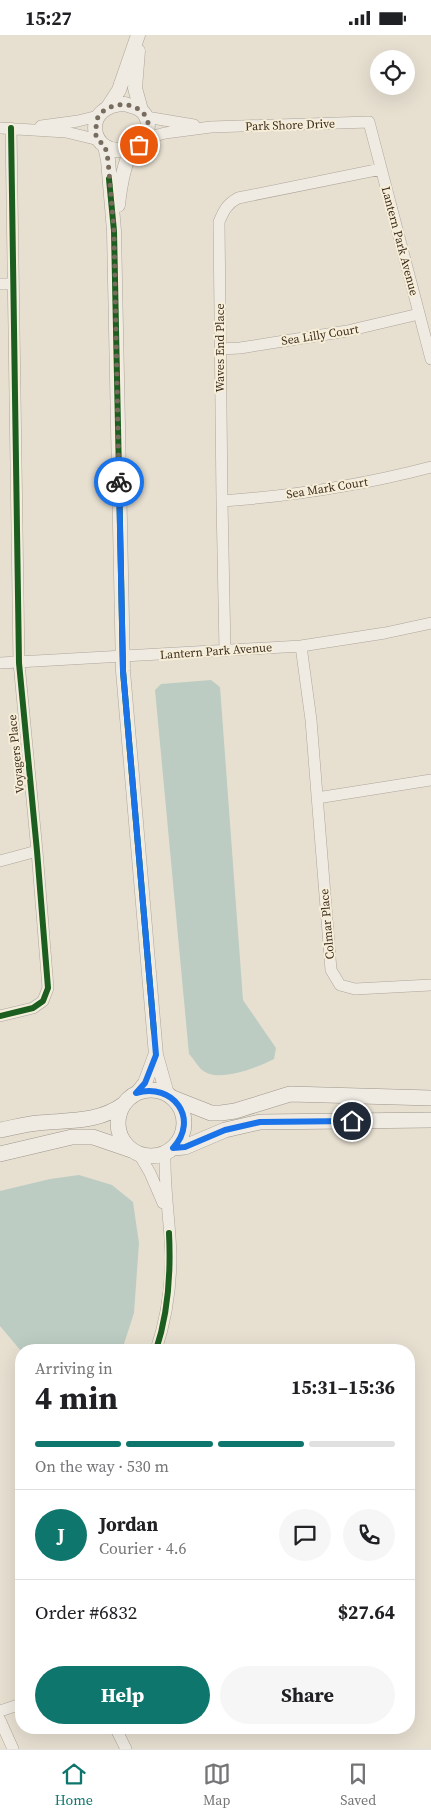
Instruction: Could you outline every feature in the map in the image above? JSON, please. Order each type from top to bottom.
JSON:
[{"type":"main road","points":[[0,1130],[36,1123],[80,1121],[114,1111],[136,1093],[152,1090],[211,1113],[235,1111],[290,1094],[431,1098]]},
{"type":"main road","points":[[169,1151],[180,1139],[184,1123],[182,1112],[170,1096]]},
{"type":"main road","points":[[124,1104],[119,1113],[118,1129],[121,1139],[135,1152]]},
{"type":"main road","points":[[0,1154],[72,1137],[94,1137],[135,1152],[157,1156],[185,1147],[225,1130],[260,1122],[431,1121]]},
{"type":"street","points":[[139,35],[119,91],[103,111],[95,129],[108,160],[114,231],[123,657],[156,1055],[170,1096]]},
{"type":"street","points":[[5,128],[72,133],[119,150],[139,145],[148,130],[135,89],[139,35]]},
{"type":"street","points":[[24,129],[78,121],[125,105],[144,113]]},
{"type":"street","name":"Park Shore Drive","points":[[144,113],[211,127]]},
{"type":"street","name":"Park Shore Drive","points":[[144,139],[165,133],[211,127],[369,122]]},
{"type":"street","name":"Lantern Park Avenue","points":[[369,122],[431,359]]},
{"type":"street","name":"Voyagers Place","points":[[0,1016],[33,1008],[43,1001],[48,988],[19,663],[12,284],[5,128]]},
{"type":"street","points":[[114,231],[120,181],[132,148]]},
{"type":"street","name":"Waves End Place","points":[[225,651],[219,222],[224,210],[238,198],[381,169]]},
{"type":"street","points":[[0,284],[12,284]]},
{"type":"street","name":"Sea Lilly Court","points":[[220,349],[240,348],[347,331],[419,314]]},
{"type":"street","name":"Sea Mark Court","points":[[222,501],[324,490],[384,479],[431,467]]},
{"type":"street","name":"Lantern Park Avenue","points":[[0,663],[301,646],[385,633],[431,623]]},
{"type":"street","name":"Colmar Place","points":[[301,646],[311,720],[331,970],[340,985],[355,989],[431,985]]},
{"type":"street","points":[[317,798],[431,780]]},
{"type":"street","points":[[0,861],[37,851]]},
{"type":"street","points":[[136,1093],[145,1083],[156,1055]]},
{"type":"street","points":[[158,1344],[164,1322],[170,1277],[171,1257],[167,1211],[169,1151]]},
{"type":"street","points":[[135,1152],[150,1173],[167,1211]]},
{"type":"street","points":[[0,1711],[15,1707]]},
{"type":"street","points":[[0,1720],[13,1749]]},
{"type":"street","points":[[118,1734],[126,1749]]},
{"type":"shaded area","points":[[211,680],[220,687],[243,1000],[276,1048],[274,1059],[240,1072],[220,1075],[212,1075],[203,1071],[189,1054],[155,690],[161,684]]},
{"type":"shaded area","points":[[79,1175],[112,1185],[133,1202],[139,1243],[134,1313],[124,1344],[15,1344],[0,1326],[0,1191],[50,1179]]},
{"type":"cycle path","points":[[0,1016],[33,1008],[43,1001],[48,988],[19,663],[11,128]]},
{"type":"cycle path","points":[[109,179],[114,231],[123,671],[154,1032]]},
{"type":"cycle path","points":[[158,1344],[164,1321],[168,1292],[170,1263],[169,1233]]},
{"type":"way so far","points":[[119,482],[114,231],[108,160],[105,146],[98,140],[95,133],[96,121],[102,111],[116,105],[132,106],[141,110],[146,117],[148,130],[139,145]]},
{"type":"route","points":[[119,482],[123,671],[156,1055],[145,1083],[136,1093],[152,1090],[160,1091],[177,1102],[184,1117],[184,1129],[180,1139],[173,1148],[185,1147],[225,1130],[260,1122],[352,1121]]}]
